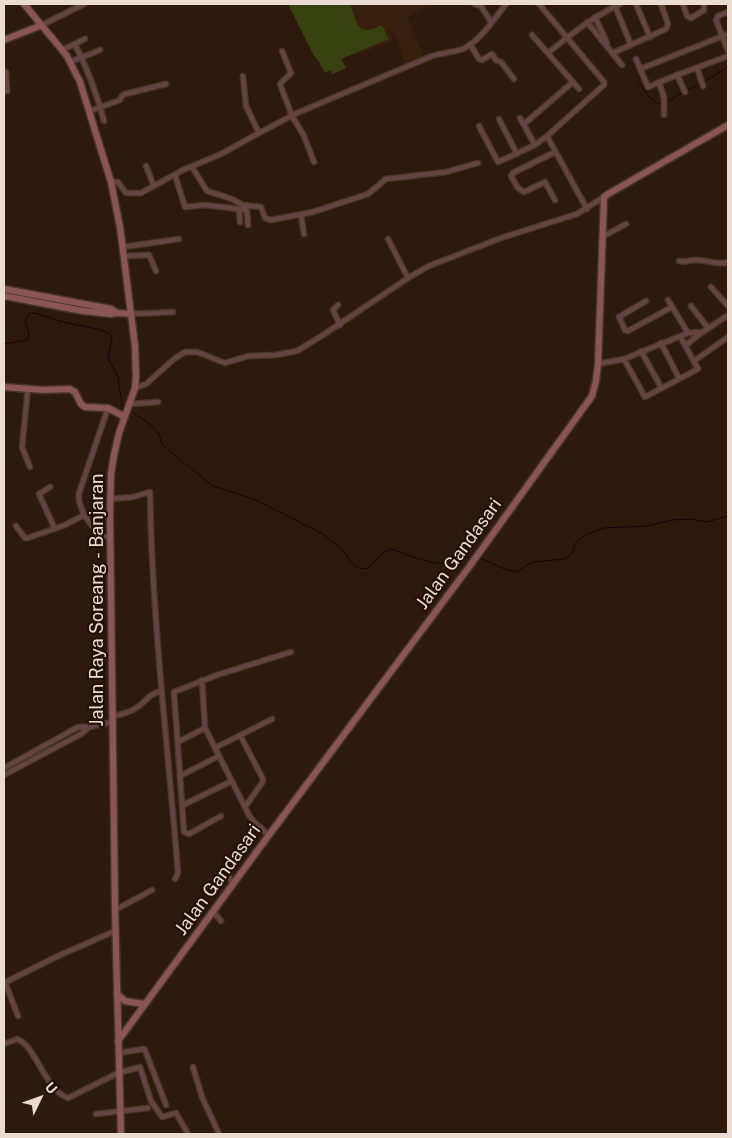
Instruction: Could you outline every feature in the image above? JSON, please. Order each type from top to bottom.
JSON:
[{"type":"street","name":"Jalan Raya Soreang - Banjaran","points":[[24,4],[70,62],[80,82],[90,111],[111,182],[123,247],[136,360],[135,388],[114,455],[110,499],[115,931],[120,1134]]},
{"type":"street","points":[[4,40],[42,25],[84,4]]},
{"type":"street","points":[[476,4],[481,6],[491,22]]},
{"type":"street","points":[[111,182],[118,182],[124,192],[141,193],[221,154],[292,116],[432,56],[460,50],[470,44],[506,4]]},
{"type":"street","points":[[479,126],[498,162],[535,145],[604,85],[602,78],[539,4]]},
{"type":"street","points":[[548,53],[587,22],[620,4]]},
{"type":"street","points":[[636,4],[650,37]]},
{"type":"street","points":[[611,52],[650,37],[668,27],[660,4]]},
{"type":"street","points":[[684,4],[687,16],[692,18],[704,10],[704,4]]},
{"type":"street","points":[[615,6],[631,45]]},
{"type":"street","points":[[728,12],[716,18],[728,51]]},
{"type":"street","points":[[596,16],[611,52]]},
{"type":"street","points":[[587,22],[622,66]]},
{"type":"street","points":[[640,69],[728,34]]},
{"type":"street","points":[[532,36],[579,89]]},
{"type":"street","points":[[62,50],[85,39]]},
{"type":"street","points":[[470,44],[479,59],[482,60],[492,54],[514,79]]},
{"type":"street","points":[[75,45],[101,107],[104,121]]},
{"type":"street","points":[[70,62],[100,50]]},
{"type":"street","points":[[282,50],[291,73],[280,84],[292,116],[304,136],[314,162]]},
{"type":"street","points":[[636,59],[648,86],[728,56]]},
{"type":"street","points":[[697,68],[702,84]]},
{"type":"street","points":[[4,71],[6,72],[7,91]]},
{"type":"street","points":[[677,74],[684,92]]},
{"type":"street","points":[[243,76],[246,106],[259,132]]},
{"type":"street","points":[[524,124],[573,82]]},
{"type":"street","points":[[659,82],[664,104],[664,115]]},
{"type":"street","points":[[90,111],[120,100],[124,94],[166,84]]},
{"type":"street","points":[[520,118],[535,145]]},
{"type":"street","points":[[499,119],[516,154]]},
{"type":"street","points":[[135,388],[144,385],[154,378],[182,352],[196,352],[225,363],[248,356],[276,355],[296,351],[340,325],[408,278],[434,263],[587,209],[608,194],[728,125]]},
{"type":"street","points":[[547,136],[587,209]]},
{"type":"street","points":[[555,152],[513,173],[511,176],[518,188],[524,192],[545,182],[555,200]]},
{"type":"street","points":[[192,167],[207,191],[232,199],[240,204],[261,207],[267,220],[278,220],[301,215],[368,194],[386,179],[446,172],[478,163]]},
{"type":"street","points":[[146,166],[154,186]]},
{"type":"street","points":[[175,175],[186,208],[201,205],[247,210],[248,225]]},
{"type":"street","name":"Jalan Gandasari","points":[[118,1041],[469,567],[592,396],[598,364],[604,198]]},
{"type":"street","points":[[239,209],[240,222]]},
{"type":"street","points":[[301,215],[304,234]]},
{"type":"street","points":[[602,237],[626,224]]},
{"type":"street","points":[[123,247],[179,239]]},
{"type":"street","points":[[388,239],[408,278]]},
{"type":"street","points":[[124,256],[150,256],[156,271]]},
{"type":"street","points":[[679,261],[699,260],[719,264],[728,262]]},
{"type":"street","points":[[712,287],[728,306]]},
{"type":"street","points":[[4,289],[14,295],[84,311],[111,314],[173,312]]},
{"type":"street","points":[[4,296],[14,295]]},
{"type":"street","points":[[668,300],[688,333]]},
{"type":"street","points":[[646,301],[619,317],[625,330],[628,331],[672,306]]},
{"type":"street","points":[[338,305],[333,310],[340,325]]},
{"type":"street","points":[[691,306],[708,328]]},
{"type":"street","points":[[685,346],[728,314]]},
{"type":"street","points":[[598,364],[624,359],[688,333],[703,332]]},
{"type":"street","points":[[624,359],[644,396],[697,370],[698,367],[680,336]]},
{"type":"street","points":[[694,361],[728,337]]},
{"type":"street","points":[[660,343],[679,378]]},
{"type":"street","points":[[641,351],[662,387]]},
{"type":"street","points":[[4,387],[70,389],[75,392],[81,404],[85,407],[108,408],[126,415]]},
{"type":"street","points":[[28,388],[22,447],[30,467]]},
{"type":"street","points":[[130,405],[158,402]]},
{"type":"street","points":[[108,408],[79,493],[84,514],[100,537],[110,537]]},
{"type":"street","points":[[50,487],[38,494],[55,529]]},
{"type":"street","points":[[110,499],[133,497],[150,492],[151,558],[178,873],[175,879]]},
{"type":"street","points":[[16,526],[26,538],[75,521],[84,514]]},
{"type":"street","points":[[221,816],[188,834],[184,832],[174,692],[202,680],[292,652]]},
{"type":"street","points":[[202,680],[205,728],[245,807],[255,823],[269,835]]},
{"type":"street","points":[[4,775],[81,734],[89,727],[138,707],[148,696],[162,691]]},
{"type":"street","points":[[215,748],[272,719]]},
{"type":"street","points":[[4,768],[78,726],[89,727]]},
{"type":"street","points":[[178,742],[205,728]]},
{"type":"street","points":[[240,735],[263,779],[245,807]]},
{"type":"street","points":[[35,751],[38,757]]},
{"type":"street","points":[[180,776],[219,756]]},
{"type":"street","points":[[183,805],[232,781]]},
{"type":"street","points":[[226,871],[234,884]]},
{"type":"street","points":[[115,910],[152,890]]},
{"type":"street","points":[[213,911],[220,921]]},
{"type":"street","points":[[18,1016],[5,982],[115,931]]},
{"type":"street","points":[[117,994],[128,1002],[144,1004]]},
{"type":"street","points":[[4,1044],[17,1040],[21,1041],[35,1058],[53,1087],[62,1096],[68,1098],[118,1073],[152,1064]]},
{"type":"street","points":[[118,1053],[144,1049],[148,1053],[166,1105]]},
{"type":"street","points":[[140,1067],[152,1100],[162,1117],[176,1114],[188,1134]]},
{"type":"street","points":[[193,1067],[202,1097],[219,1134]]},
{"type":"street","points":[[96,1114],[148,1108]]},
{"type":"shaded area","points":[[339,4],[428,4],[425,8],[407,17],[425,58],[406,66],[395,34],[392,35],[392,41],[357,54]]},
{"type":"green space","points":[[288,4],[350,4],[360,27],[368,30],[382,25],[389,39],[341,59],[346,68],[332,74],[331,70],[325,73],[314,56]]},
{"type":"waterway","points":[[703,82],[728,67]]},
{"type":"waterway","points":[[639,82],[655,102],[662,104]]},
{"type":"waterway","points":[[666,102],[699,84]]},
{"type":"waterway","points":[[4,344],[28,340],[29,333],[25,321],[29,314],[35,313],[108,333],[112,337],[108,358],[118,377],[122,405],[126,408]]},
{"type":"waterway","points":[[129,410],[151,425],[159,434],[162,444],[213,486],[256,500],[323,534],[343,550],[351,562],[358,568],[367,569],[384,552],[392,549],[435,563],[450,563],[474,557]]},
{"type":"waterway","points":[[480,558],[516,572],[533,562],[564,559],[571,555],[576,542],[587,534],[604,528],[647,526],[672,520],[689,519],[707,522],[728,516]]}]
